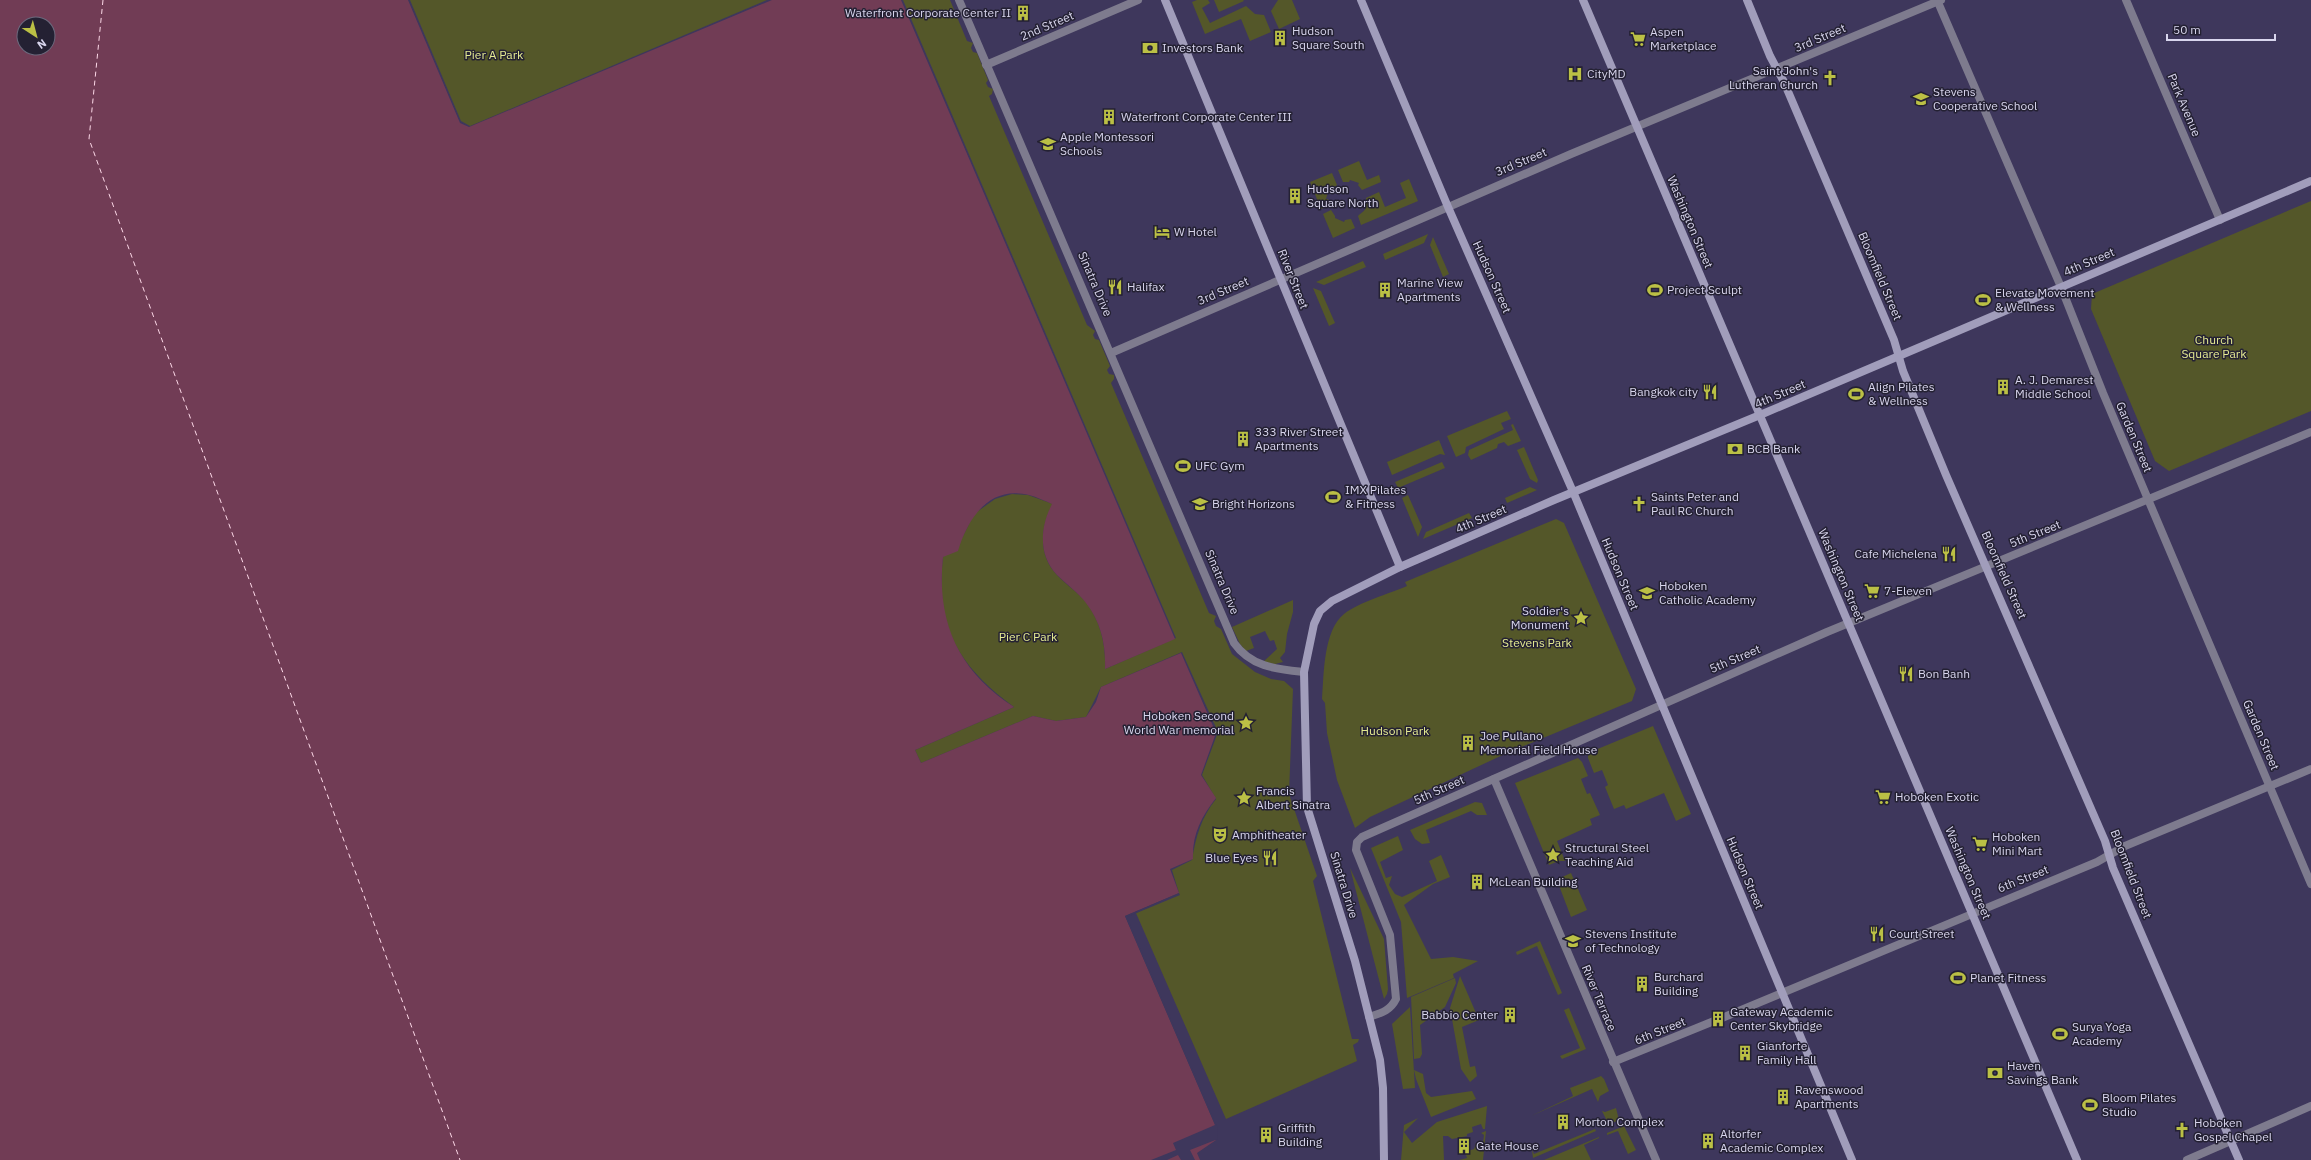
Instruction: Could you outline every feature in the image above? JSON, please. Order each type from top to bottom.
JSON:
[{"type":"street","name":"Sinatra Drive","points":[[959,0],[1234,643],[1244,655],[1258,664],[1304,672],[1307,807],[1355,961],[1382,1068],[1384,1160]]},
{"type":"street","name":"2nd Street","points":[[986,65],[1138,0]]},
{"type":"street","name":"River Street","points":[[1165,0],[1400,567]]},
{"type":"street","name":"Hudson Street","points":[[1361,0],[1448,207],[1574,494],[1660,704],[1852,1160]]},
{"type":"street","name":"Washington Street","points":[[1583,0],[2077,1160]]},
{"type":"street","name":"Bloomfield Street","points":[[1747,0],[1888,325],[1902,371],[1940,461],[1987,566],[2105,841],[2113,868],[2240,1160]]},
{"type":"street","name":"Park Avenue","points":[[2126,0],[2220,220]]},
{"type":"street","name":"3rd Street","points":[[1111,353],[1637,126],[1939,1]]},
{"type":"street","name":"Garden Street","points":[[1939,1],[2061,287],[2148,501],[2311,884]]},
{"type":"street","name":"4th Street","points":[[1304,672],[1314,624],[1320,611],[1332,601],[1400,567],[2311,181]]},
{"type":"street","name":"5th Street","points":[[1369,1017],[1385,1012],[1392,1007],[1396,999],[1390,935],[1356,850],[1357,842],[1370,833],[1660,704],[1848,624],[2311,433]]},
{"type":"street","name":"6th Street","points":[[1613,1062],[1782,993],[2109,855],[2125,846],[2311,769]]},
{"type":"street","name":"River Terrace","points":[[1494,779],[1613,1062],[1656,1160]]},
{"type":"street","points":[[2187,1160],[2311,1106]]},
{"type":"green space","name":"Pier A Park","points":[[410,0],[767,0],[470,126],[461,121]]},
{"type":"green space","name":"Pier C Park","points":[[903,0],[950,0],[967,41],[973,43],[971,48],[973,52],[977,53],[988,80],[986,83],[988,87],[993,89],[992,94],[989,96],[1087,325],[1095,331],[1093,335],[1095,339],[1099,340],[1110,366],[1107,370],[1109,374],[1114,375],[1114,379],[1111,383],[1209,613],[1216,616],[1214,621],[1216,626],[1221,629],[1232,654],[1255,672],[1271,679],[1284,681],[1293,689],[1289,794],[1317,876],[1313,881],[1352,1039],[1359,1039],[1358,1042],[1353,1045],[1357,1061],[1226,1119],[1136,913],[1179,893],[1172,870],[1192,860],[1195,843],[1203,820],[1216,799],[1202,775],[1218,732],[1182,652],[1101,687],[1086,717],[1056,721],[1033,716],[921,763],[915,750],[1014,707],[995,692],[965,660],[947,625],[943,605],[941,582],[943,557],[962,538],[974,514],[995,499],[1012,494],[1028,495],[1053,504],[1045,522],[1043,541],[1044,550],[1051,567],[1057,575],[1086,602],[1091,610],[1102,634],[1105,651],[1105,669],[1176,638]]},
{"type":"green space","points":[[1197,0],[1208,0],[1210,3],[1202,8],[1210,23],[1246,6],[1255,14],[1264,15],[1271,32],[1250,41],[1241,19],[1205,34],[1192,2]]},
{"type":"green space","points":[[1214,0],[1243,0],[1244,1],[1219,12]]},
{"type":"green space","points":[[1278,0],[1292,0],[1300,19],[1279,29],[1271,11]]},
{"type":"green space","points":[[1359,161],[1367,180],[1379,175],[1381,182],[1362,190],[1358,185],[1359,183],[1350,180],[1349,182],[1343,182],[1338,170]]},
{"type":"green space","points":[[1332,173],[1337,185],[1331,190],[1329,189],[1326,199],[1328,199],[1329,206],[1321,209],[1310,182]]},
{"type":"green space","points":[[1409,179],[1418,201],[1361,225],[1358,216],[1365,209],[1366,198],[1379,192],[1385,207],[1406,198],[1400,183]]},
{"type":"green space","name":"Church Square Park","points":[[2311,201],[2311,411],[2169,471],[2155,461],[2091,309],[2092,294]]},
{"type":"green space","points":[[1331,210],[1335,218],[1344,222],[1345,220],[1351,219],[1355,228],[1333,238],[1323,214]]},
{"type":"green space","points":[[1428,234],[1424,243],[1385,260],[1383,254]]},
{"type":"green space","points":[[1433,237],[1449,274],[1443,277],[1430,245]]},
{"type":"green space","points":[[1363,261],[1366,267],[1324,285],[1316,282]]},
{"type":"green space","points":[[1313,288],[1321,291],[1335,323],[1329,326]]},
{"type":"green space","points":[[1507,411],[1511,419],[1501,423],[1504,429],[1466,447],[1465,453],[1456,457],[1447,436]]},
{"type":"green space","points":[[1513,424],[1521,441],[1508,446],[1504,442],[1498,444],[1497,448],[1471,460],[1468,455],[1469,450],[1513,430],[1511,425]]},
{"type":"green space","points":[[1439,440],[1445,455],[1440,454],[1392,475],[1387,462]]},
{"type":"green space","points":[[1524,447],[1538,480],[1537,483],[1530,479],[1517,450]]},
{"type":"green space","points":[[1442,462],[1445,468],[1398,488],[1395,482]]},
{"type":"green space","points":[[1530,487],[1537,490],[1507,503],[1505,498]]},
{"type":"green space","points":[[1408,495],[1422,527],[1418,537],[1402,498]]},
{"type":"green space","points":[[1469,513],[1472,518],[1423,539],[1426,532]]},
{"type":"green space","points":[[1556,519],[1564,523],[1636,689],[1632,701],[1507,753],[1370,817],[1355,828],[1337,780],[1327,733],[1325,703],[1322,699],[1324,666],[1328,642],[1337,622],[1350,610],[1374,598],[1407,586],[1405,582]]},
{"type":"green space","points":[[1293,600],[1293,612],[1287,634],[1285,652],[1280,658],[1283,662],[1275,664],[1263,662],[1277,649],[1274,640],[1270,641],[1265,631],[1250,637],[1254,648],[1246,651],[1240,644],[1232,627]]},
{"type":"green space","points":[[1653,726],[1691,814],[1676,821],[1664,793],[1626,809],[1624,805],[1614,809],[1605,787],[1608,785],[1602,770],[1594,773],[1588,758],[1588,753]]},
{"type":"green space","points":[[1578,758],[1582,762],[1588,776],[1581,779],[1587,794],[1590,793],[1600,815],[1590,819],[1592,825],[1557,841],[1565,861],[1559,861],[1549,865],[1515,783]]},
{"type":"green space","points":[[1475,802],[1482,803],[1487,815],[1477,815],[1471,811],[1426,830],[1430,843],[1422,844],[1415,839],[1410,830]]},
{"type":"green space","points":[[1398,836],[1403,850],[1380,862],[1386,878],[1392,876],[1389,885],[1395,894],[1402,897],[1437,881],[1429,861],[1441,855],[1450,877],[1433,884],[1404,905],[1431,959],[1453,957],[1478,961],[1453,974],[1454,978],[1407,998],[1401,922],[1371,848]]},
{"type":"green space","points":[[1350,868],[1384,939],[1388,989],[1384,999]]},
{"type":"green space","points":[[1571,873],[1587,910],[1571,917],[1558,883],[1560,878]]},
{"type":"green space","points":[[1540,941],[1562,993],[1558,995],[1537,946],[1517,955],[1516,952]]},
{"type":"green space","points":[[1460,976],[1479,1020],[1462,1027],[1470,1067],[1475,1066],[1477,1076],[1470,1082],[1461,1069],[1450,1008]]},
{"type":"green space","points":[[1455,978],[1456,983],[1445,1007],[1420,1025],[1422,1054],[1420,1058],[1414,1059],[1411,997]]},
{"type":"green space","points":[[1410,1007],[1415,1088],[1403,1089],[1392,1024]]},
{"type":"green space","points":[[1569,1008],[1586,1049],[1562,1059],[1560,1056],[1580,1048],[1564,1010]]},
{"type":"green space","points":[[1414,1070],[1423,1074],[1426,1093],[1431,1097],[1472,1091],[1476,1099],[1431,1117]]},
{"type":"green space","points":[[1601,1076],[1604,1079],[1609,1091],[1600,1096],[1598,1102],[1592,1089],[1531,1116],[1573,1096],[1570,1088]]},
{"type":"green space","points":[[1487,1106],[1485,1129],[1483,1129],[1481,1124],[1472,1127],[1473,1132],[1467,1134],[1467,1136],[1452,1139],[1448,1136],[1443,1136],[1444,1160],[1401,1160],[1404,1125],[1418,1118],[1404,1132],[1412,1143],[1437,1122]]},
{"type":"green space","points":[[1616,1108],[1619,1120],[1604,1127],[1603,1125],[1608,1123],[1602,1111],[1605,1112]]},
{"type":"green space","points":[[1624,1126],[1636,1150],[1628,1154],[1618,1131],[1607,1135],[1607,1133]]},
{"type":"green space","points":[[1595,1129],[1596,1131],[1533,1158],[1532,1150],[1534,1154]]},
{"type":"green space","points":[[1486,1131],[1483,1160],[1459,1160],[1467,1158],[1465,1152],[1474,1149],[1476,1143],[1483,1143],[1484,1135],[1481,1133]]},
{"type":"green space","points":[[1599,1137],[1584,1145],[1591,1160],[1544,1160]]},
{"type":"shaded area","points":[[0,0],[408,0],[460,123],[469,127],[772,0],[901,0],[1175,639],[1105,669],[1105,651],[1102,634],[1091,610],[1083,599],[1057,575],[1051,567],[1044,550],[1043,531],[1052,504],[1029,495],[1015,493],[1002,495],[982,507],[974,516],[962,539],[958,551],[943,557],[943,603],[948,624],[955,643],[966,661],[979,678],[995,693],[1014,707],[915,750],[921,763],[1033,716],[1056,721],[1086,717],[1096,702],[1101,687],[1181,653],[1216,733],[1201,775],[1216,798],[1198,827],[1194,842],[1193,859],[1170,869],[1179,893],[1125,916],[1216,1127],[1216,1140],[1197,1153],[1200,1160],[0,1160]]},
{"type":"pier","points":[[1179,893],[1180,895],[1127,917],[1217,1126],[1218,1139],[1190,1150],[1195,1160],[1181,1160],[1178,1155],[1167,1160],[1151,1160],[1176,1150],[1173,1143],[1215,1125],[1125,916]]},
{"type":"ferry route","points":[[103,0],[89,139],[460,1160]]},
{"type":"place","name":"Waterfront Corporate Center II","points":[[1023,13]]},
{"type":"place","name":"Hudson Square South","points":[[1280,38]]},
{"type":"place","name":"Aspen Marketplace","points":[[1638,39]]},
{"type":"place","name":"Investors Bank","points":[[1150,48]]},
{"type":"place","name":"CityMD","points":[[1575,74]]},
{"type":"place","name":"Saint John's Lutheran Church","points":[[1830,78]]},
{"type":"place","name":"Stevens Cooperative School","points":[[1921,99]]},
{"type":"place","name":"Waterfront Corporate Center III","points":[[1109,117]]},
{"type":"place","name":"Apple Montessori Schools","points":[[1048,144]]},
{"type":"place","name":"Hudson Square North","points":[[1295,196]]},
{"type":"place","name":"W Hotel","points":[[1162,232]]},
{"type":"place","name":"Halifax","points":[[1115,287]]},
{"type":"place","name":"Marine View Apartments","points":[[1385,290]]},
{"type":"place","name":"Project Sculpt","points":[[1655,290]]},
{"type":"place","name":"Elevate Movement & Wellness","points":[[1983,300]]},
{"type":"place","name":"A. J. Demarest Middle School","points":[[2003,387]]},
{"type":"place","name":"Bangkok city","points":[[1710,392]]},
{"type":"place","name":"Align Pilates & Wellness","points":[[1856,394]]},
{"type":"place","name":"333 River Street Apartments","points":[[1243,439]]},
{"type":"place","name":"BCB Bank","points":[[1735,449]]},
{"type":"place","name":"UFC Gym","points":[[1183,466]]},
{"type":"place","name":"IMX Pilates & Fitness","points":[[1333,497]]},
{"type":"place","name":"Bright Horizons","points":[[1200,504]]},
{"type":"place","name":"Saints Peter and Paul RC Church","points":[[1639,504]]},
{"type":"place","name":"Cafe Michelena","points":[[1949,554]]},
{"type":"place","name":"7-Eleven","points":[[1872,591]]},
{"type":"place","name":"Hoboken Catholic Academy","points":[[1647,593]]},
{"type":"place","name":"Soldier's Monument","points":[[1581,618]]},
{"type":"place","name":"Bon Banh","points":[[1906,674]]},
{"type":"place","name":"Hoboken Second World War memorial","points":[[1246,723]]},
{"type":"place","name":"Joe Pullano Memorial Field House","points":[[1468,743]]},
{"type":"place","name":"Hoboken Exotic","points":[[1883,797]]},
{"type":"place","name":"Francis Albert Sinatra","points":[[1244,798]]},
{"type":"place","name":"Amphitheater","points":[[1220,835]]},
{"type":"place","name":"Hoboken Mini Mart","points":[[1980,844]]},
{"type":"place","name":"Structural Steel Teaching Aid","points":[[1553,855]]},
{"type":"place","name":"Blue Eyes","points":[[1270,858]]},
{"type":"place","name":"McLean Building","points":[[1477,882]]},
{"type":"place","name":"Court Street","points":[[1877,934]]},
{"type":"place","name":"Stevens Institute of Technology","points":[[1573,941]]},
{"type":"place","name":"Planet Fitness","points":[[1958,978]]},
{"type":"place","name":"Burchard Building","points":[[1642,984]]},
{"type":"place","name":"Babbio Center","points":[[1510,1015]]},
{"type":"place","name":"Gateway Academic Center Skybridge","points":[[1718,1019]]},
{"type":"place","name":"Surya Yoga Academy","points":[[2060,1034]]},
{"type":"place","name":"Gianforte Family Hall","points":[[1745,1053]]},
{"type":"place","name":"Haven Savings Bank","points":[[1995,1073]]},
{"type":"place","name":"Ravenswood Apartments","points":[[1783,1097]]},
{"type":"place","name":"Bloom Pilates Studio","points":[[2090,1105]]},
{"type":"place","name":"Morton Complex","points":[[1563,1122]]},
{"type":"place","name":"Hoboken Gospel Chapel","points":[[2182,1130]]},
{"type":"place","name":"Griffith Building","points":[[1266,1135]]},
{"type":"place","name":"Altorfer Academic Complex","points":[[1708,1141]]},
{"type":"place","name":"Gate House","points":[[1464,1146]]},
{"type":"park label","name":"Stevens Park","points":[[1537,643]]},
{"type":"park label","name":"Hudson Park","points":[[1395,731]]}]
